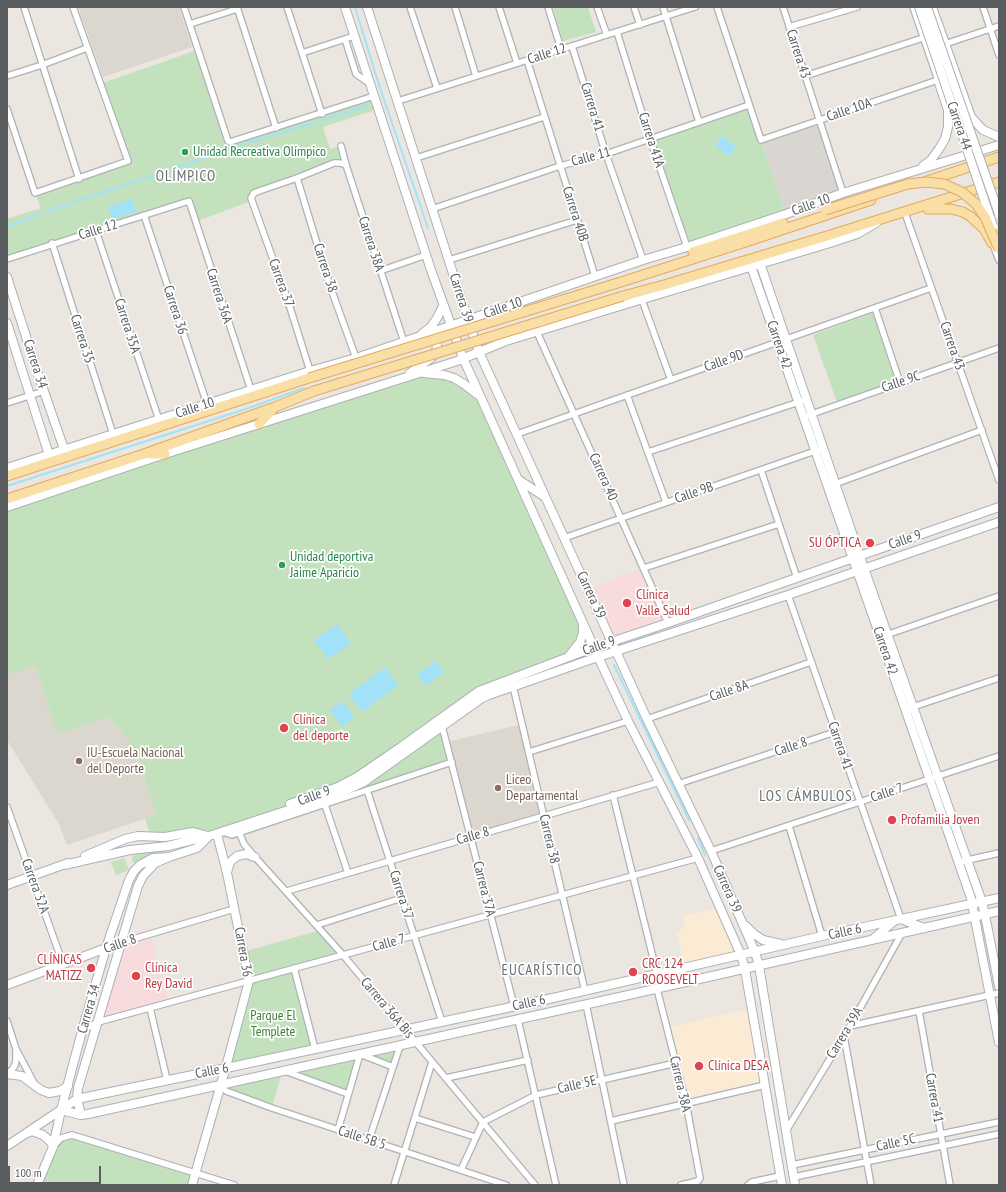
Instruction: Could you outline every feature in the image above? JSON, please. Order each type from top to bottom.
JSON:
[{"type":"main road","name":"Carrera 39","points":[[345,7],[426,255],[462,358],[519,480],[598,657],[628,721],[698,858],[741,955],[745,969],[782,1185]]},
{"type":"main road","name":"Carrera 39","points":[[367,7],[479,352],[616,652],[711,852],[755,952],[759,966],[795,1181]]},
{"type":"main road","name":"Carrera 44","points":[[919,7],[997,246]]},
{"type":"main road","name":"Carrera 44","points":[[927,7],[999,214]]},
{"type":"main road","points":[[932,7],[971,117],[983,130],[999,137]]},
{"type":"main road","points":[[915,171],[936,155],[943,143],[947,131],[948,110],[938,80]]},
{"type":"main road","name":"Calle 10","points":[[7,476],[288,385],[307,374],[423,336],[595,276],[786,214],[842,193],[999,145]]},
{"type":"main road","name":"Calle 10","points":[[7,468],[254,389],[621,282],[752,240],[999,157]]},
{"type":"main road","points":[[653,271],[674,258],[908,184],[926,182],[944,184],[962,192],[976,204],[985,217],[997,246]]},
{"type":"main road","name":"Calle 10","points":[[7,507],[165,454],[401,379],[506,341],[642,300],[666,288],[999,182]]},
{"type":"main road","points":[[905,213],[935,208],[951,209],[963,212],[981,225],[997,246]]},
{"type":"main road","name":"Calle 10","points":[[7,499],[144,454],[275,407],[314,391],[624,296],[666,288],[751,266],[857,234],[882,219]]},
{"type":"main road","name":"Carrera 42","points":[[760,263],[807,399],[808,415],[861,570],[963,861],[982,902],[999,986]]},
{"type":"main road","name":"Carrera 42","points":[[751,266],[799,402],[808,415]]},
{"type":"main road","name":"Carrera 34","points":[[7,277],[64,450]]},
{"type":"main road","points":[[414,338],[431,327],[443,306]]},
{"type":"main road","points":[[498,310],[488,320],[488,332],[491,337],[496,340],[506,341]]},
{"type":"main road","points":[[458,346],[457,334],[459,329],[468,320]]},
{"type":"main road","name":"Carrera 34","points":[[7,323],[49,455]]},
{"type":"main road","points":[[401,379],[436,352],[438,347],[436,342],[423,336]]},
{"type":"main road","points":[[412,375],[422,373],[454,378],[473,390],[482,400]]},
{"type":"main road","points":[[254,389],[278,388]]},
{"type":"main road","points":[[259,424],[275,407]]},
{"type":"main road","points":[[144,454],[165,454]]},
{"type":"main road","points":[[519,480],[546,497]]},
{"type":"main road","name":"Calle 9","points":[[7,885],[64,865],[126,839],[138,836],[166,837],[193,832],[216,834],[228,825],[320,795],[357,777],[479,691],[594,647],[668,623],[999,507]]},
{"type":"main road","points":[[956,537],[970,518]]},
{"type":"main road","name":"Calle 9","points":[[64,865],[130,850],[168,846],[216,834],[340,793],[364,782],[482,698],[598,657],[788,595],[999,522]]},
{"type":"main road","points":[[919,535],[944,542]]},
{"type":"main road","points":[[568,658],[575,651],[580,642],[583,633],[583,623]]},
{"type":"main road","points":[[382,760],[391,762]]},
{"type":"main road","points":[[689,840],[697,823]]},
{"type":"main road","name":"Carrera 34","points":[[81,1115],[77,1099],[78,1088],[138,886],[143,876],[156,863],[197,848],[216,834]]},
{"type":"main road","name":"Carrera 36","points":[[192,1185],[249,981],[227,873],[216,834]]},
{"type":"main road","points":[[227,873],[230,862],[237,856],[246,854],[255,857]]},
{"type":"main road","name":"Carrera 34","points":[[37,1185],[53,1147],[61,1110],[82,1031],[106,948],[129,880],[134,871],[140,865],[153,858],[169,857]]},
{"type":"main road","name":"Carrera 42","points":[[963,861],[976,917],[999,1042]]},
{"type":"main road","name":"Calle 6","points":[[7,1146],[77,1099],[225,1069],[553,998],[822,936],[999,898]]},
{"type":"main road","name":"Calle 6","points":[[61,1110],[81,1115],[220,1086],[284,1070],[537,1016],[999,912]]},
{"type":"main road","points":[[740,917],[746,926],[763,940],[780,944],[788,944]]},
{"type":"main road","points":[[871,940],[897,920],[924,928]]},
{"type":"main road","name":"Calle 8","points":[[7,985],[120,943]]},
{"type":"main road","points":[[603,987],[624,996]]},
{"type":"main road","points":[[537,1016],[553,998]]},
{"type":"main road","points":[[759,1049],[771,1037]]},
{"type":"main road","points":[[7,1073],[22,1076],[41,1090],[54,1093],[68,1086]]},
{"type":"main road","points":[[27,1132],[32,1131],[43,1135],[51,1142],[53,1147]]},
{"type":"street","points":[[24,7],[79,179]]},
{"type":"street","points":[[7,109],[35,194],[128,161],[73,7]]},
{"type":"street","points":[[184,7],[228,141],[233,142],[374,96]]},
{"type":"street","points":[[287,7],[322,114]]},
{"type":"street","points":[[410,7],[437,88]]},
{"type":"street","points":[[455,7],[476,76]]},
{"type":"street","points":[[500,7],[517,63]]},
{"type":"street","points":[[548,7],[561,49]]},
{"type":"street","points":[[597,7],[607,35]]},
{"type":"street","points":[[634,7],[640,24]]},
{"type":"street","points":[[663,7],[699,122]]},
{"type":"street","name":"Calle 12","points":[[398,101],[695,7]]},
{"type":"street","points":[[717,7],[749,105]]},
{"type":"street","name":"Carrera 43","points":[[783,7],[842,193]]},
{"type":"street","points":[[790,27],[857,7]]},
{"type":"street","points":[[913,7],[938,80]]},
{"type":"street","points":[[984,7],[999,55]]},
{"type":"street","points":[[190,24],[237,8],[276,128]]},
{"type":"street","points":[[945,44],[999,26]]},
{"type":"street","name":"Carrera 41A","points":[[617,32],[650,139],[687,247]]},
{"type":"street","points":[[302,53],[354,36]]},
{"type":"street","points":[[805,76],[923,38]]},
{"type":"street","name":"Carrera 39","points":[[345,39],[356,74],[369,83]]},
{"type":"street","name":"Carrera 41","points":[[572,46],[606,154],[643,260]]},
{"type":"street","points":[[7,76],[87,48]]},
{"type":"street","name":"Carrera 40B","points":[[527,60],[595,276]]},
{"type":"street","name":"Calle 10A","points":[[749,105],[761,140],[938,80]]},
{"type":"street","name":"Calle 11","points":[[432,209],[560,166],[606,154],[749,105]]},
{"type":"street","points":[[416,158],[544,117]]},
{"type":"street","name":"Carrera 38A","points":[[341,146],[404,342]]},
{"type":"street","points":[[297,178],[334,163],[340,162],[346,165]]},
{"type":"street","name":"Carrera 37","points":[[297,178],[259,191],[252,195],[251,201],[288,301],[307,374]]},
{"type":"street","name":"Carrera 38","points":[[297,178],[330,286],[356,358]]},
{"type":"street","name":"Calle 12","points":[[7,259],[188,201]]},
{"type":"street","name":"Carrera 36A","points":[[188,201],[254,389]]},
{"type":"street","name":"Carrera 43","points":[[905,213],[999,480]]},
{"type":"street","name":"Carrera 36","points":[[144,215],[207,404]]},
{"type":"street","points":[[449,260],[577,220]]},
{"type":"street","name":"Carrera 35A","points":[[96,231],[159,420]]},
{"type":"street","name":"Carrera 35","points":[[52,244],[113,434]]},
{"type":"street","name":"Carrera 44","points":[[997,246],[999,260]]},
{"type":"street","points":[[380,271],[426,255]]},
{"type":"street","name":"Calle 9D","points":[[517,434],[931,288]]},
{"type":"street","points":[[642,300],[671,380]]},
{"type":"street","points":[[875,308],[900,383]]},
{"type":"street","name":"Carrera 40","points":[[537,332],[668,623]]},
{"type":"street","name":"Calle 9C","points":[[808,415],[999,348]]},
{"type":"street","points":[[7,403],[44,391]]},
{"type":"street","points":[[628,395],[666,502]]},
{"type":"street","points":[[648,452],[807,399]]},
{"type":"street","points":[[832,485],[982,430]]},
{"type":"street","name":"Calle 9B","points":[[564,538],[820,450]]},
{"type":"street","points":[[761,470],[797,578]]},
{"type":"street","points":[[644,568],[779,524]]},
{"type":"street","name":"Carrera 41","points":[[788,595],[860,802],[897,920]]},
{"type":"street","points":[[884,636],[999,596]]},
{"type":"street","name":"Calle 8A","points":[[648,719],[811,662]]},
{"type":"street","points":[[909,708],[999,678]]},
{"type":"street","name":"Carrera 38","points":[[513,686],[585,991]]},
{"type":"street","points":[[529,752],[628,721]]},
{"type":"street","name":"Carrera 37A","points":[[442,726],[514,1006]]},
{"type":"street","name":"Calle 8","points":[[678,784],[836,732]]},
{"type":"street","name":"Calle 7","points":[[711,852],[997,757]]},
{"type":"street","name":"Calle 9","points":[[216,834],[232,835],[452,762]]},
{"type":"street","name":"Calle 8","points":[[287,891],[660,782]]},
{"type":"street","name":"Carrera 37","points":[[367,790],[442,1022]]},
{"type":"street","points":[[613,795],[658,974]]},
{"type":"street","points":[[325,805],[348,873]]},
{"type":"street","name":"Carrera 32A","points":[[7,807],[63,964]]},
{"type":"street","points":[[789,826],[822,936]]},
{"type":"street","name":"Carrera 36A Bis","points":[[239,832],[244,844],[343,955],[535,1185]]},
{"type":"street","points":[[963,861],[999,853]]},
{"type":"street","name":"Calle 7","points":[[82,1031],[98,1022],[698,858]]},
{"type":"street","points":[[317,925],[402,898]]},
{"type":"street","name":"Calle 8","points":[[120,943],[234,909]]},
{"type":"street","name":"Carrera 39A","points":[[786,1131],[850,1026],[902,933]]},
{"type":"street","points":[[294,968],[315,1049]]},
{"type":"street","name":"Carrera 38A","points":[[657,989],[686,1103],[700,1179],[698,1181],[681,1185]]},
{"type":"street","points":[[850,1026],[999,993]]},
{"type":"street","points":[[586,1004],[624,1185]]},
{"type":"street","points":[[150,1008],[167,1080]]},
{"type":"street","name":"Carrera 41","points":[[919,1011],[950,1185]]},
{"type":"street","points":[[518,1020],[556,1185]]},
{"type":"street","points":[[7,1021],[16,1049],[35,1086]]},
{"type":"street","points":[[844,1036],[871,1185]]},
{"type":"street","points":[[369,1140],[400,1046]]},
{"type":"street","points":[[7,1073],[12,1070],[15,1065],[16,1049]]},
{"type":"street","points":[[338,1130],[360,1054],[393,1067]]},
{"type":"street","points":[[446,1078],[528,1060]]},
{"type":"street","points":[[394,1185],[432,1062]]},
{"type":"street","name":"Calle 5E","points":[[483,1122],[536,1095],[676,1063]]},
{"type":"street","points":[[284,1070],[348,1094]]},
{"type":"street","points":[[611,1121],[765,1085]]},
{"type":"street","name":"Calle 5B 5","points":[[220,1086],[226,1091],[272,1108],[506,1185]]},
{"type":"street","points":[[415,1118],[475,1137]]},
{"type":"street","points":[[461,1170],[483,1122]]},
{"type":"street","name":"Calle 5C","points":[[792,1165],[999,1122]]},
{"type":"street","name":"Calle 5C","points":[[795,1181],[866,1162],[999,1134]]},
{"type":"street","points":[[53,1147],[61,1138],[72,1135],[234,1185]]},
{"type":"street","points":[[749,1184],[780,1176]]},
{"type":"shaded area","points":[[78,7],[179,7],[192,47],[103,77]]},
{"type":"shaded area","points":[[819,120],[843,193],[786,214],[761,140]]},
{"type":"shaded area","name":"Clínica Valle Salud","points":[[644,568],[668,623],[612,642],[588,589]]},
{"type":"shaded area","name":"IU-Escuela Nacional del Deporte","points":[[36,665],[57,734],[109,717],[136,751],[156,815],[67,845],[59,824],[7,740],[7,675]]},
{"type":"shaded area","name":"Liceo Departamental","points":[[522,724],[543,815],[471,837],[447,742]]},
{"type":"shaded area","points":[[720,907],[741,955],[686,968],[676,931],[685,928],[682,916]]},
{"type":"shaded area","name":"Clínica Rey David","points":[[150,934],[169,1003],[98,1022],[120,943]]},
{"type":"shaded area","points":[[752,1008],[765,1085],[686,1103],[667,1028]]},
{"type":"green space","points":[[553,7],[588,7],[596,32],[563,41]]},
{"type":"green space","name":"Unidad Recreativa Olímpico","points":[[197,50],[228,141],[374,96],[378,109],[323,127],[330,149],[341,146],[346,165],[340,163],[259,191],[251,201],[195,222],[189,202],[7,259],[7,219],[41,208],[35,193],[128,161],[100,84]]},
{"type":"green space","points":[[749,105],[786,214],[687,247],[650,139]]},
{"type":"green space","points":[[873,313],[895,381],[837,402],[813,335]]},
{"type":"green space","name":"Unidad deportiva Jaime Aparicio","points":[[433,373],[473,390],[583,623],[575,651],[527,673],[320,795],[228,825],[223,832],[151,836],[145,819],[156,815],[136,751],[118,727],[109,717],[57,734],[36,666],[7,675],[7,507],[412,375]]},
{"type":"green space","points":[[442,726],[452,762],[367,790],[364,782]]},
{"type":"green space","points":[[180,847],[144,859],[136,864],[132,861],[132,857],[135,854]]},
{"type":"green space","points":[[124,858],[129,870],[116,875],[111,862]]},
{"type":"green space","name":"Parque El Templete","points":[[321,930],[343,955],[294,968],[315,1049],[225,1069],[249,981],[243,952]]},
{"type":"green space","points":[[398,1050],[392,1066],[369,1056]]},
{"type":"green space","points":[[355,1060],[348,1093],[299,1072]]},
{"type":"green space","points":[[281,1076],[272,1107],[230,1090],[231,1087]]},
{"type":"green space","points":[[72,1135],[196,1173],[192,1185],[37,1185],[57,1141]]},
{"type":"water","points":[[722,136],[736,147],[729,157],[715,145]]},
{"type":"water","points":[[132,199],[136,212],[112,219],[108,207]]},
{"type":"water","points":[[337,624],[351,643],[328,659],[314,640]]},
{"type":"water","points":[[436,661],[444,672],[426,686],[417,675]]},
{"type":"water","points":[[385,667],[398,685],[362,712],[349,694]]},
{"type":"water","points":[[342,701],[354,717],[342,727],[330,710]]},
{"type":"waterway","points":[[355,7],[379,85],[428,228]]},
{"type":"waterway","points":[[323,120],[367,106]]},
{"type":"waterway","points":[[245,144],[317,122]]},
{"type":"waterway","points":[[46,212],[241,146]]},
{"type":"waterway","points":[[7,226],[41,214]]},
{"type":"waterway","points":[[7,486],[246,409],[304,388]]},
{"type":"waterway","points":[[614,665],[689,820]]},
{"type":"waterway","points":[[698,838],[705,855]]},
{"type":"place","name":"Unidad Recreativa Olímpico","points":[[185,152]]},
{"type":"place","name":"SU ÓPTICA","points":[[870,543]]},
{"type":"place","name":"Unidad deportiva Jaime Aparicio","points":[[282,565]]},
{"type":"place","name":"Clínica Valle Salud","points":[[627,603]]},
{"type":"place","name":"Clínica del deporte","points":[[284,728]]},
{"type":"place","name":"IU-Escuela Nacional del Deporte","points":[[79,761]]},
{"type":"place","name":"Liceo Departamental","points":[[498,788]]},
{"type":"place","name":"Profamilia Joven","points":[[892,820]]},
{"type":"place","name":"CLÍNICAS MATIZZ","points":[[91,968]]},
{"type":"place","name":"CRC 124 ROOSEVELT","points":[[633,972]]},
{"type":"place","name":"Clínica Rey David","points":[[136,976]]},
{"type":"place","name":"Clínica DESA","points":[[699,1066]]},
{"type":"district","name":"OLÍMPICO","points":[[186,177]]},
{"type":"district","name":"LOS CÁMBULOS","points":[[806,797]]},
{"type":"district","name":"EUCARÍSTICO","points":[[542,971]]}]
